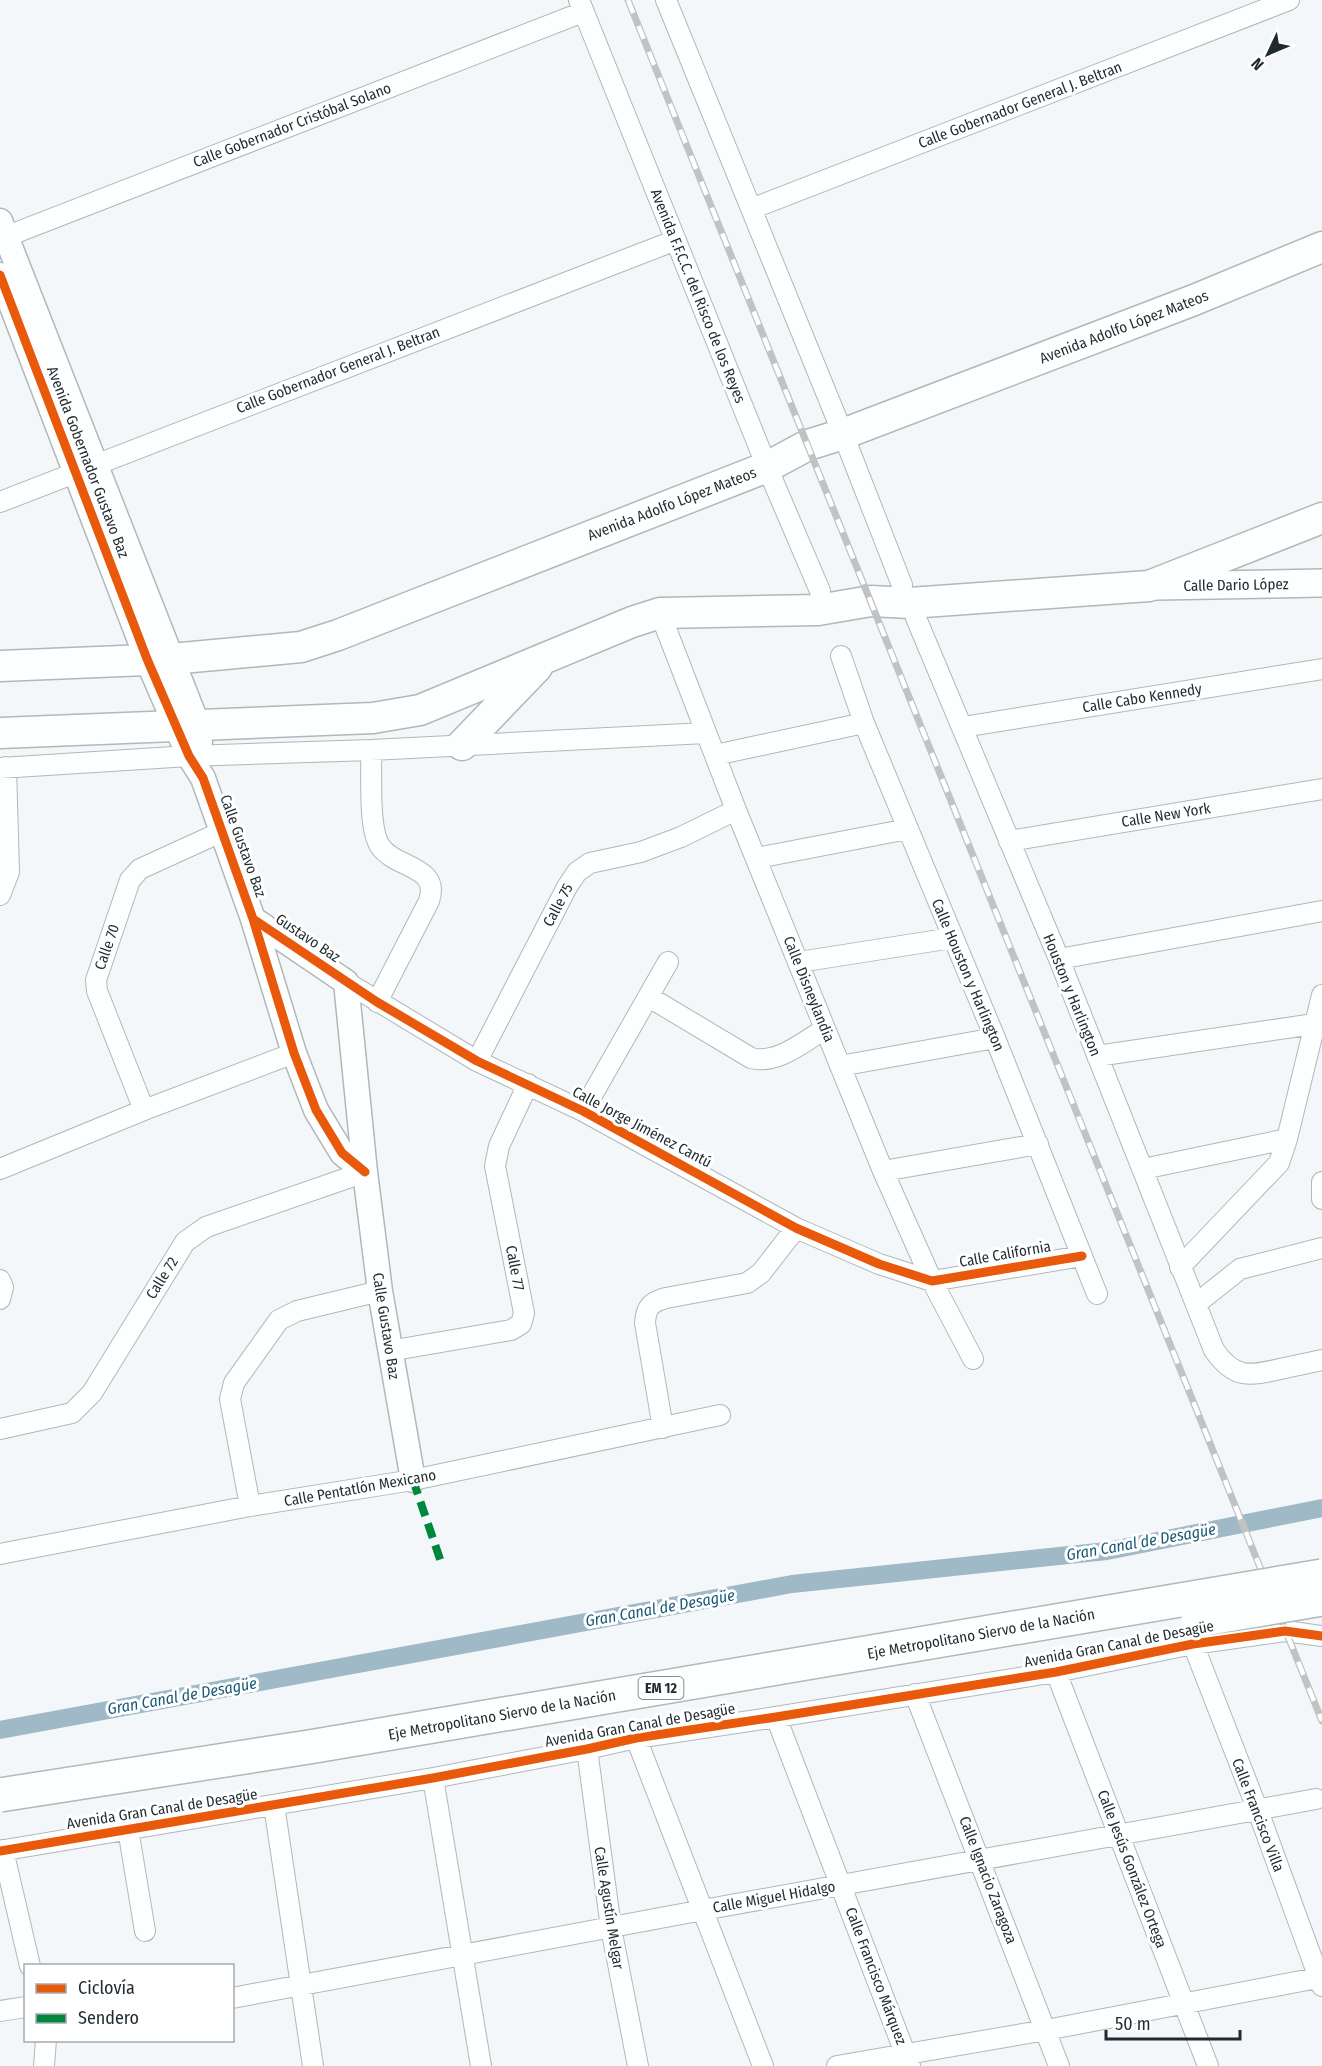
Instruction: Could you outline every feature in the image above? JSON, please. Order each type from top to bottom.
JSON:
[{"type":"highway","name":"Eje Metropolitano Siervo de la Nación","points":[[0,1795],[356,1739],[1322,1576]]},
{"type":"highway","name":"Eje Metropolitano Siervo de la Nación","points":[[0,1815],[692,1706],[1322,1599]]},
{"type":"main road","name":"Avenida Adolfo López Mateos","points":[[0,666],[159,659],[301,647],[338,635],[767,467],[808,445],[843,434],[1194,300],[1322,247]]},
{"type":"main road","points":[[0,733],[373,718],[420,710],[632,622],[660,613],[818,610],[871,601],[910,603],[1149,586],[1322,518]]},
{"type":"main road","name":"Calle Dario López","points":[[1149,586],[1322,583]]},
{"type":"main road","points":[[462,745],[545,659]]},
{"type":"street","points":[[666,0],[902,585]]},
{"type":"street","name":"Calle Gobernador General J. Beltran","points":[[751,209],[1288,0]]},
{"type":"street","name":"Calle Gobernador Cristóbal Solano","points":[[2,232],[581,6]]},
{"type":"street","name":"Avenida F.F.C.C. del Risco de los Reyes","points":[[581,6],[767,467],[820,591]]},
{"type":"street","name":"Avenida Gobernador Gustavo Baz","points":[[2,232],[86,468],[159,659]]},
{"type":"street","name":"Calle Gobernador General J. Beltran","points":[[0,502],[676,240]]},
{"type":"street","name":"Avenida Gobernador Gustavo Baz","points":[[0,275],[86,468]]},
{"type":"street","name":"Calle Disneylandia","points":[[660,613],[736,810],[883,1171],[932,1281],[973,1359]]},
{"type":"street","name":"Houston y Harlington","points":[[916,618],[1059,959],[1214,1350],[1231,1370],[1252,1375],[1322,1360]]},
{"type":"street","name":"Calle Houston y Harlington","points":[[841,656],[864,723],[995,1038],[1097,1294]]},
{"type":"street","name":"Calle Gustavo Baz","points":[[159,659],[186,726],[253,919],[294,1053],[316,1110],[342,1153],[365,1172]]},
{"type":"street","name":"Calle Cabo Kennedy","points":[[963,728],[1322,669]]},
{"type":"street","points":[[293,721],[295,753]]},
{"type":"street","points":[[715,755],[864,723]]},
{"type":"street","points":[[0,895],[9,873],[3,767],[198,763],[295,753],[706,733]]},
{"type":"street","points":[[371,750],[373,829],[380,846],[392,858],[425,876],[431,883],[432,892],[377,1002]]},
{"type":"street","name":"Calle New York","points":[[1009,841],[1322,789]]},
{"type":"street","name":"Calle 75","points":[[477,1061],[567,886],[577,872],[590,862],[641,852],[671,841],[736,810]]},
{"type":"street","points":[[757,858],[908,830]]},
{"type":"street","name":"Calle 70","points":[[144,1110],[97,991],[96,980],[130,880],[140,869],[221,832]]},
{"type":"street","points":[[1059,959],[1322,911]]},
{"type":"street","name":"Gustavo Baz","points":[[253,919],[346,982]]},
{"type":"street","points":[[799,962],[952,938]]},
{"type":"street","points":[[583,1111],[668,962]]},
{"type":"street","name":"Calle Gustavo Baz","points":[[346,982],[365,1172],[380,1291],[413,1480]]},
{"type":"street","name":"Calle Jorge Jiménez Cantú","points":[[346,982],[477,1061],[583,1111],[796,1228],[879,1264],[932,1281]]},
{"type":"street","points":[[1180,1267],[1279,1162],[1287,1139],[1322,995]]},
{"type":"street","points":[[649,997],[750,1058],[761,1061],[772,1059],[825,1029]]},
{"type":"street","points":[[1096,1056],[1314,1024]]},
{"type":"street","points":[[840,1066],[995,1038]]},
{"type":"street","points":[[0,1169],[144,1110],[294,1053]]},
{"type":"street","name":"Calle 77","points":[[389,1351],[511,1330],[521,1324],[524,1313],[495,1166],[499,1146],[528,1084]]},
{"type":"street","points":[[1143,1169],[1287,1139]]},
{"type":"street","points":[[883,1171],[1038,1144]]},
{"type":"street","name":"Calle 72","points":[[0,1429],[72,1413],[92,1394],[185,1242],[206,1227],[365,1172]]},
{"type":"street","points":[[1322,1182],[1322,1199]]},
{"type":"street","points":[[663,1428],[645,1323],[649,1306],[657,1300],[747,1283],[761,1273],[796,1228]]},
{"type":"street","points":[[1196,1304],[1239,1269],[1316,1250],[1322,1268]]},
{"type":"street","name":"Calle California","points":[[932,1281],[1082,1256]]},
{"type":"street","points":[[0,1280],[3,1287],[0,1299]]},
{"type":"street","points":[[250,1506],[230,1399],[234,1383],[279,1320],[297,1311],[380,1291]]},
{"type":"street","name":"Calle Pentatlón Mexicano","points":[[0,1554],[250,1506],[413,1480],[720,1415]]},
{"type":"street","name":"Avenida Gran Canal de Desagüe","points":[[2,1850],[433,1778],[636,1738],[1056,1672],[1193,1644],[1285,1631],[1322,1636]]},
{"type":"street","name":"Calle Francisco Villa","points":[[1193,1644],[1321,1980]]},
{"type":"street","name":"Calle Jesús González Ortega","points":[[1056,1672],[1208,2066]]},
{"type":"street","name":"Calle Ignacio Zaragoza","points":[[915,1694],[1059,2066]]},
{"type":"street","name":"Calle Francisco Márquez","points":[[776,1717],[908,2059]]},
{"type":"street","points":[[636,1738],[763,2066]]},
{"type":"street","name":"Calle Agustín Melgar","points":[[587,1749],[611,1928],[638,2066]]},
{"type":"street","points":[[433,1778],[480,2066]]},
{"type":"street","name":"Calle Miguel Hidalgo","points":[[234,1998],[461,1954],[1316,1800]]},
{"type":"street","points":[[274,1805],[299,1986],[313,2066]]},
{"type":"street","points":[[128,1829],[145,1931]]},
{"type":"street","points":[[2,1850],[30,1964]]},
{"type":"street","points":[[837,2066],[908,2059],[1046,2030],[1321,1980]]},
{"type":"street","points":[[0,2011],[24,2007]]},
{"type":"street","points":[[44,2066],[46,2042]]},
{"type":"waterway","name":"Gran Canal de Desagüe","points":[[0,1730],[792,1584],[1107,1551],[1322,1508]]},
{"type":"railway","points":[[628,0],[1322,1721]]},
{"type":"marked path","points":[[413,1480],[441,1562]]},
{"type":"cycle path","points":[[0,275],[147,659],[189,756],[203,778],[253,919],[294,1053],[316,1110],[342,1153],[365,1172]]},
{"type":"cycle path","points":[[253,919],[377,1002],[477,1061],[583,1111],[796,1228],[879,1264],[932,1281],[1082,1256]]},
{"type":"cycle path","points":[[0,1851],[433,1778],[636,1738],[1056,1672],[1193,1644],[1285,1631],[1322,1636]]}]
